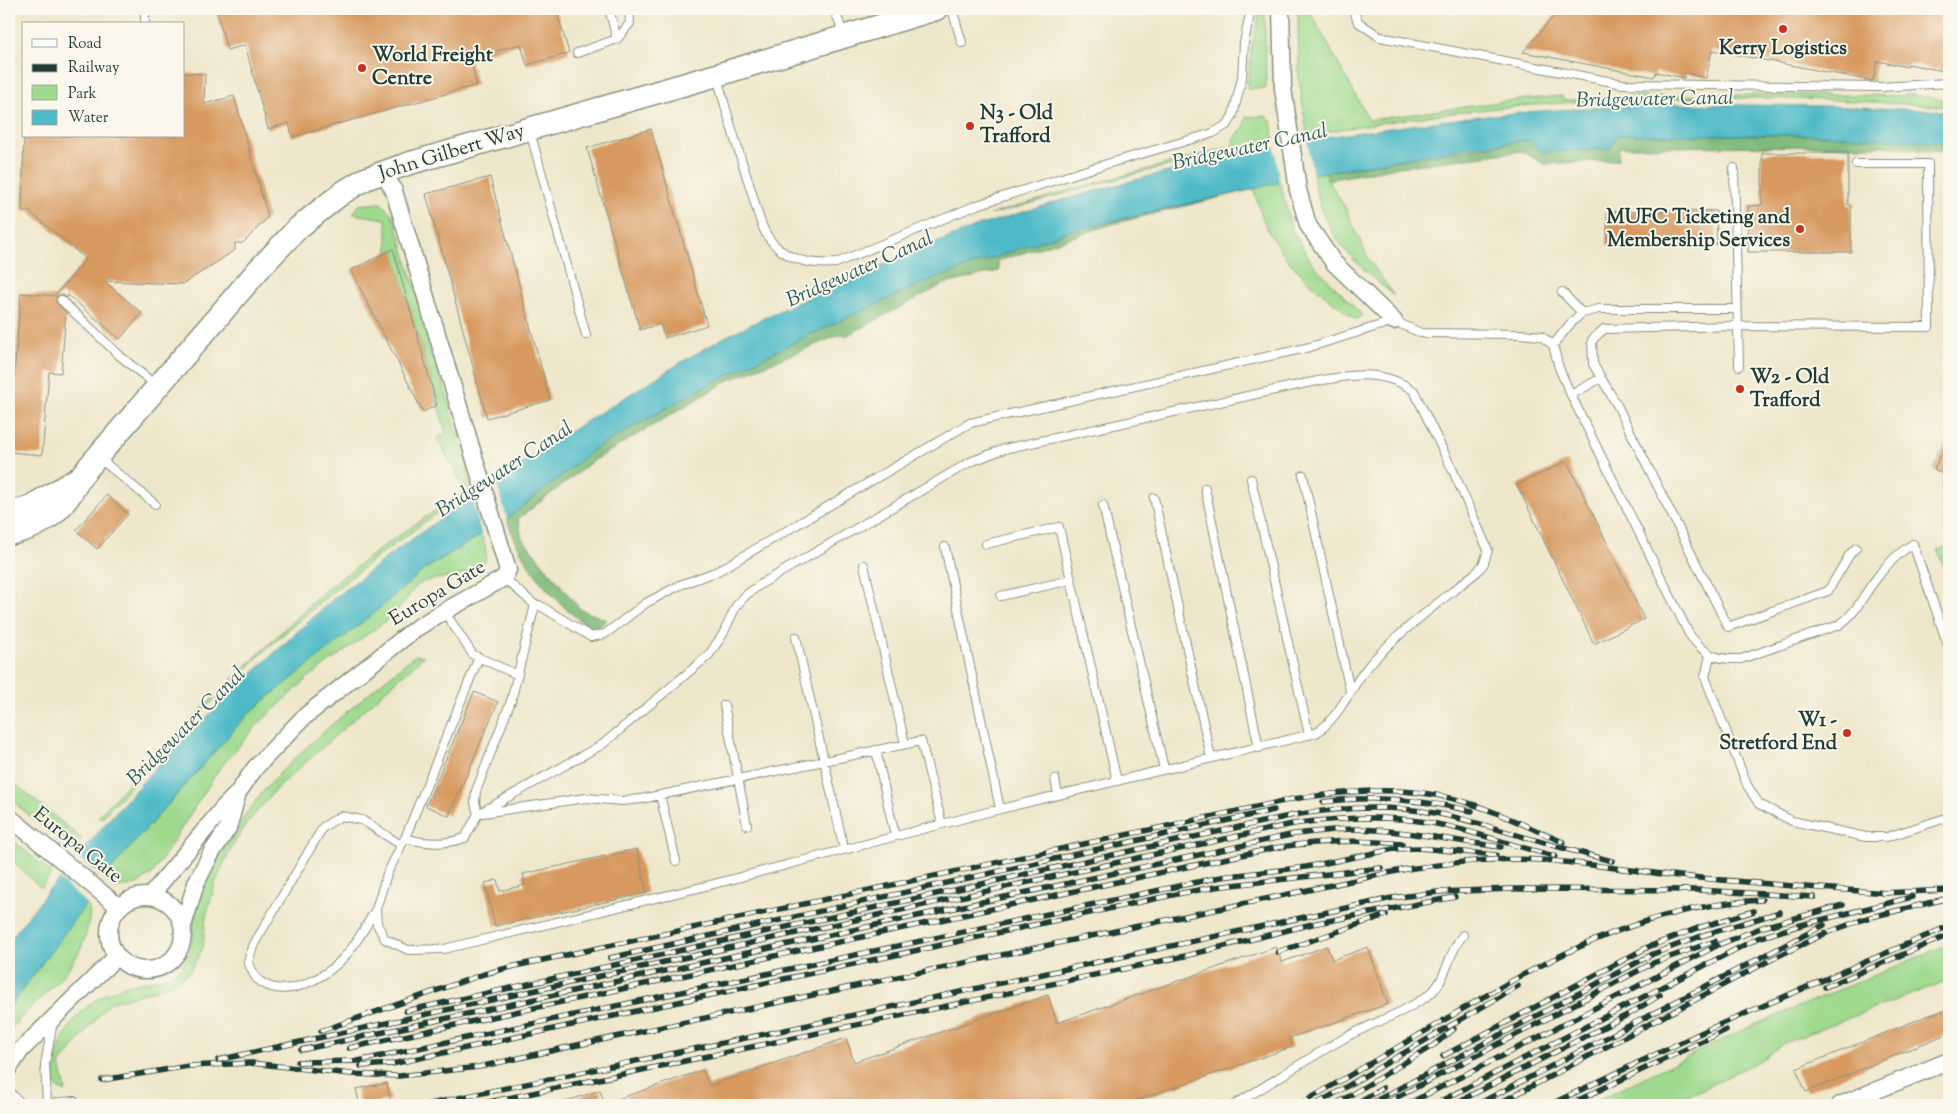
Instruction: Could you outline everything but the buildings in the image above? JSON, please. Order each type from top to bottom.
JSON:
[{"type":"street","name":"John Gilbert Way","points":[[9,534],[40,524],[62,506],[71,496],[80,477],[259,269],[298,228],[342,193],[384,172],[936,9]]},
{"type":"street","points":[[1281,9],[1283,88],[1298,190],[1308,225],[1324,252],[1348,278],[1394,321]]},
{"type":"street","name":"Europa Gate","points":[[150,896],[238,794],[255,768],[304,718],[415,629],[504,578],[508,570],[394,190],[384,172]]},
{"type":"street","name":"John Gilbert Way","points":[[9,514],[30,507],[80,477]]},
{"type":"street","name":"Europa Gate","points":[[183,926],[196,883],[212,852],[228,828],[238,794]]},
{"type":"street","name":"Europa Gate","points":[[9,817],[119,907]]},
{"type":"street","points":[[150,896],[161,899],[170,905],[178,915],[183,926],[183,938],[179,950],[172,960],[161,967],[149,970],[137,969],[126,964],[117,956],[111,947],[109,926],[119,907],[139,897],[150,896]]},
{"type":"street","points":[[9,1068],[21,1050],[117,956]]},
{"type":"street","points":[[1840,1105],[1858,1102],[1949,1061]]},
{"type":"lane","points":[[145,9],[145,22]]},
{"type":"lane","points":[[609,9],[617,39]]},
{"type":"lane","points":[[577,53],[617,39],[630,23],[629,9]]},
{"type":"lane","points":[[834,9],[845,37]]},
{"type":"lane","points":[[952,9],[962,43]]},
{"type":"lane","points":[[717,75],[749,184],[768,237],[793,258],[814,263],[836,262],[977,205],[1093,168],[1213,133],[1222,128],[1233,115],[1242,78],[1244,43],[1251,9]]},
{"type":"lane","points":[[1354,9],[1358,22],[1380,37],[1623,84],[1881,87],[1949,83]]},
{"type":"lane","points":[[529,130],[586,335]]},
{"type":"lane","points":[[1856,164],[1928,164],[1929,327],[1738,326],[1604,329],[1592,340],[1593,364],[1617,405],[1728,627],[1828,591],[1850,554],[1856,548]]},
{"type":"lane","points":[[1734,168],[1739,366]]},
{"type":"lane","points":[[1562,292],[1582,313]]},
{"type":"lane","points":[[62,300],[120,356],[159,387]]},
{"type":"lane","points":[[1553,345],[1582,313],[1599,308],[1737,309]]},
{"type":"lane","points":[[504,578],[535,604],[539,604],[591,637],[605,634],[646,603],[680,585],[718,571],[970,423],[1310,347],[1394,321],[1421,333],[1521,334],[1541,336],[1553,345],[1559,368],[1571,395],[1689,634],[1699,647],[1710,656],[1725,660],[1740,659],[1839,625],[1850,618],[1885,568],[1895,557],[1913,544],[1949,648]]},
{"type":"lane","points":[[376,909],[377,924],[385,939],[408,950],[444,949],[710,885],[1000,809],[1316,733],[1325,727],[1371,663],[1401,634],[1478,571],[1484,563],[1488,550],[1454,473],[1414,391],[1399,381],[1379,376],[1345,376],[1004,449],[970,462],[761,584],[746,595],[736,606],[723,634],[709,655],[603,744],[478,814],[465,838],[436,844],[403,842],[362,820],[341,816],[323,827],[254,944],[248,962],[255,978],[268,986],[282,988],[304,986],[328,972],[347,954],[376,909],[387,874],[403,842],[479,657]]},
{"type":"lane","points":[[1571,395],[1601,378]]},
{"type":"lane","points":[[98,457],[155,504]]},
{"type":"lane","points":[[1303,475],[1350,691]]},
{"type":"lane","points":[[1251,479],[1309,735]]},
{"type":"lane","points":[[1205,488],[1258,748]]},
{"type":"lane","points":[[1154,498],[1211,758]]},
{"type":"lane","points":[[1103,505],[1164,769]]},
{"type":"lane","points":[[986,544],[1059,527],[1117,781]]},
{"type":"lane","points":[[945,547],[1000,809]]},
{"type":"lane","points":[[864,565],[905,744]]},
{"type":"lane","points":[[1001,596],[1071,580]]},
{"type":"lane","points":[[478,814],[475,803],[476,791],[511,700],[535,604]]},
{"type":"lane","points":[[444,611],[474,654],[518,675]]},
{"type":"lane","points":[[796,636],[844,849]]},
{"type":"lane","points":[[1710,656],[1705,677],[1747,785],[1759,804],[1792,821],[1866,837],[1887,837],[1949,817]]},
{"type":"lane","points":[[724,705],[747,825]]},
{"type":"lane","points":[[478,814],[586,798],[622,801],[660,796],[921,741],[942,824]]},
{"type":"lane","points":[[876,750],[895,836]]},
{"type":"lane","points":[[1055,779],[1058,795]]},
{"type":"lane","points":[[660,796],[676,861]]},
{"type":"lane","points":[[1234,1105],[1349,1036],[1431,993],[1442,978],[1455,944],[1463,935]]},
{"type":"lane","points":[[47,1105],[45,1064],[55,1015]]},
{"type":"lane","points":[[9,1092],[23,1105]]},
{"type":"lane","points":[[29,1105],[47,1105],[74,1101]]},
{"type":"green space","points":[[1261,9],[1265,9],[1266,88],[1247,89],[1252,44]]},
{"type":"green space","points":[[1298,9],[1312,9],[1313,17],[1369,120],[1507,101],[1562,96],[1563,100],[1690,96],[1902,96],[1905,94],[1949,100],[1949,107],[1853,101],[1756,98],[1611,100],[1467,111],[1307,135],[1299,78]]},
{"type":"green space","points":[[1266,116],[1271,121],[1274,140],[1131,175],[990,215],[1073,189],[1234,146],[1233,139],[1244,127],[1246,117]]},
{"type":"green space","points":[[1618,135],[1827,135],[1922,141],[1949,145],[1949,153],[1884,146],[1619,147],[1618,160],[1544,164],[1522,151],[1392,168],[1328,180],[1326,172],[1529,140]]},
{"type":"green space","points":[[1326,172],[1328,180],[1346,209],[1368,258],[1394,296],[1351,257],[1331,229],[1317,195],[1313,174]]},
{"type":"green space","points":[[1280,182],[1292,230],[1312,263],[1362,315],[1356,320],[1299,272],[1288,261],[1271,236],[1261,214],[1254,189]]},
{"type":"green space","points":[[1254,189],[1116,223],[998,261],[999,271],[944,284],[846,336],[844,334],[837,336],[729,380],[593,461],[518,519],[522,538],[580,609],[607,620],[595,630],[566,609],[553,596],[530,567],[521,552],[507,519],[594,449],[702,388],[805,337],[923,283],[1069,231]]},
{"type":"green space","points":[[381,203],[391,213],[396,223],[469,471],[467,472],[471,490],[446,506],[364,567],[284,634],[208,705],[101,819],[98,817],[149,760],[325,590],[388,543],[465,490],[437,438],[446,433],[393,250],[388,252],[386,219],[353,214],[359,205]]},
{"type":"green space","points":[[1949,438],[1949,546],[1942,510],[1944,475],[1934,469]]},
{"type":"green space","points":[[482,534],[486,554],[483,564],[468,573],[421,583],[391,617],[309,677],[259,723],[219,769],[153,873],[135,885],[123,887],[111,884],[104,879],[249,713],[370,616],[425,569]]},
{"type":"green space","points":[[1949,546],[1949,581],[1938,550]]},
{"type":"green space","points":[[415,655],[424,656],[275,790],[247,823],[230,850],[216,881],[206,916],[203,948],[190,971],[174,983],[159,989],[109,1003],[60,1064],[66,1092],[57,1088],[55,1072],[59,1049],[67,1032],[82,1011],[103,995],[127,985],[166,977],[175,972],[188,957],[197,905],[208,877],[235,830],[267,787],[326,730]]},
{"type":"green space","points":[[9,779],[82,839],[71,851],[9,798]]},
{"type":"green space","points":[[9,837],[52,873],[41,888],[9,858]]},
{"type":"green space","points":[[86,903],[90,916],[89,922],[76,957],[56,983],[9,1031],[9,1008]]},
{"type":"green space","points":[[1949,944],[1949,980],[1784,1043],[1761,1060],[1670,1105],[1587,1105],[1747,1028]]},
{"type":"water","points":[[1660,104],[1830,106],[1949,111],[1949,145],[1922,141],[1827,135],[1618,135],[1609,149],[1542,152],[1529,140],[1472,147],[1313,174],[1069,231],[923,283],[805,337],[702,388],[594,449],[507,519],[425,569],[370,616],[249,713],[117,862],[9,1008],[9,941],[47,892],[156,767],[232,692],[332,600],[394,552],[454,509],[582,424],[725,337],[875,268],[978,226],[1138,179],[1325,137],[1470,117]]},
{"type":"pier","points":[[1307,138],[1313,177],[1280,184],[1274,144]]},
{"type":"pier","points":[[495,479],[508,522],[482,537],[472,494]]},
{"type":"pier","points":[[76,855],[106,880],[88,905],[58,878]]},
{"type":"railway","points":[[321,1031],[484,974],[515,966],[1293,799],[1367,791],[1404,791],[1441,796],[1472,804],[1563,842]]},
{"type":"railway","points":[[1323,802],[1360,799],[1417,801],[1472,811]]},
{"type":"railway","points":[[406,1011],[1312,812],[1382,808],[1417,810],[1471,821],[1612,861]]},
{"type":"railway","points":[[610,958],[1274,810]]},
{"type":"railway","points":[[218,1060],[1293,824],[1360,818],[1426,822],[1459,829],[1555,856]]},
{"type":"railway","points":[[301,1050],[1295,834],[1356,829],[1374,830],[1501,847]]},
{"type":"railway","points":[[349,1048],[1274,848],[1338,841],[1402,844]]},
{"type":"railway","points":[[298,1062],[358,1061],[1221,877],[1306,867],[1394,849],[1419,848],[1496,855]]},
{"type":"railway","points":[[102,1080],[189,1066],[251,1063],[351,1074],[399,1076],[479,1067],[1407,869],[1457,863],[1507,859],[1540,860],[1706,879],[1888,893]]},
{"type":"railway","points":[[361,1066],[392,1064],[1177,894],[1215,887],[1381,868]]},
{"type":"railway","points":[[425,1105],[799,1027],[1392,898],[1438,892],[1512,889],[1699,890],[1814,897]]},
{"type":"railway","points":[[1882,893],[1949,890]]},
{"type":"railway","points":[[475,1105],[1185,956],[1312,924],[1455,897]]},
{"type":"railway","points":[[1433,1105],[1758,938],[1912,897]]},
{"type":"railway","points":[[1496,1105],[1774,958],[1826,933],[1867,918],[1949,898]]},
{"type":"railway","points":[[1299,1105],[1521,976],[1597,939],[1636,924],[1676,913],[1718,904],[1762,900]]},
{"type":"railway","points":[[1406,1105],[1718,945],[1763,927],[1843,905]]},
{"type":"railway","points":[[1443,1056],[1648,947],[1698,928],[1754,911]]},
{"type":"railway","points":[[1368,1105],[1653,954],[1704,935],[1780,912]]},
{"type":"railway","points":[[1278,952],[1386,915]]},
{"type":"railway","points":[[1476,1105],[1824,925]]},
{"type":"railway","points":[[1549,1105],[1707,1030],[1949,926]]},
{"type":"railway","points":[[1825,987],[1949,935]]},
{"type":"railway","points":[[1386,1103],[1653,963],[1715,941]]},
{"type":"railway","points":[[1315,1105],[1518,986]]},
{"type":"railway","points":[[1452,1105],[1631,1013],[1660,995]]},
{"type":"railway","points":[[1334,1105],[1434,1045],[1454,1029]]},
{"type":"railway","points":[[1568,1105],[1726,1030]]},
{"type":"railway","points":[[1353,1105],[1383,1088]]},
{"type":"place","name":"Kerry Logistics","points":[[1783,29]]},
{"type":"place","name":"World Freight Centre","points":[[362,68]]},
{"type":"place","name":"N3 - Old Trafford","points":[[970,126]]},
{"type":"place","name":"MUFC Ticketing and Membership Services","points":[[1800,229]]},
{"type":"place","name":"W2 - Old Trafford","points":[[1740,389]]},
{"type":"place","name":"W1 - Stretford End","points":[[1847,733]]},
{"type":"water label","name":"Bridgewater Canal","points":[[1655,100]]},
{"type":"water label","name":"Bridgewater Canal","points":[[1250,148]]},
{"type":"water label","name":"Bridgewater Canal","points":[[860,270]]},
{"type":"water label","name":"Bridgewater Canal","points":[[505,470]]},
{"type":"water label","name":"Bridgewater Canal","points":[[187,727]]}]
